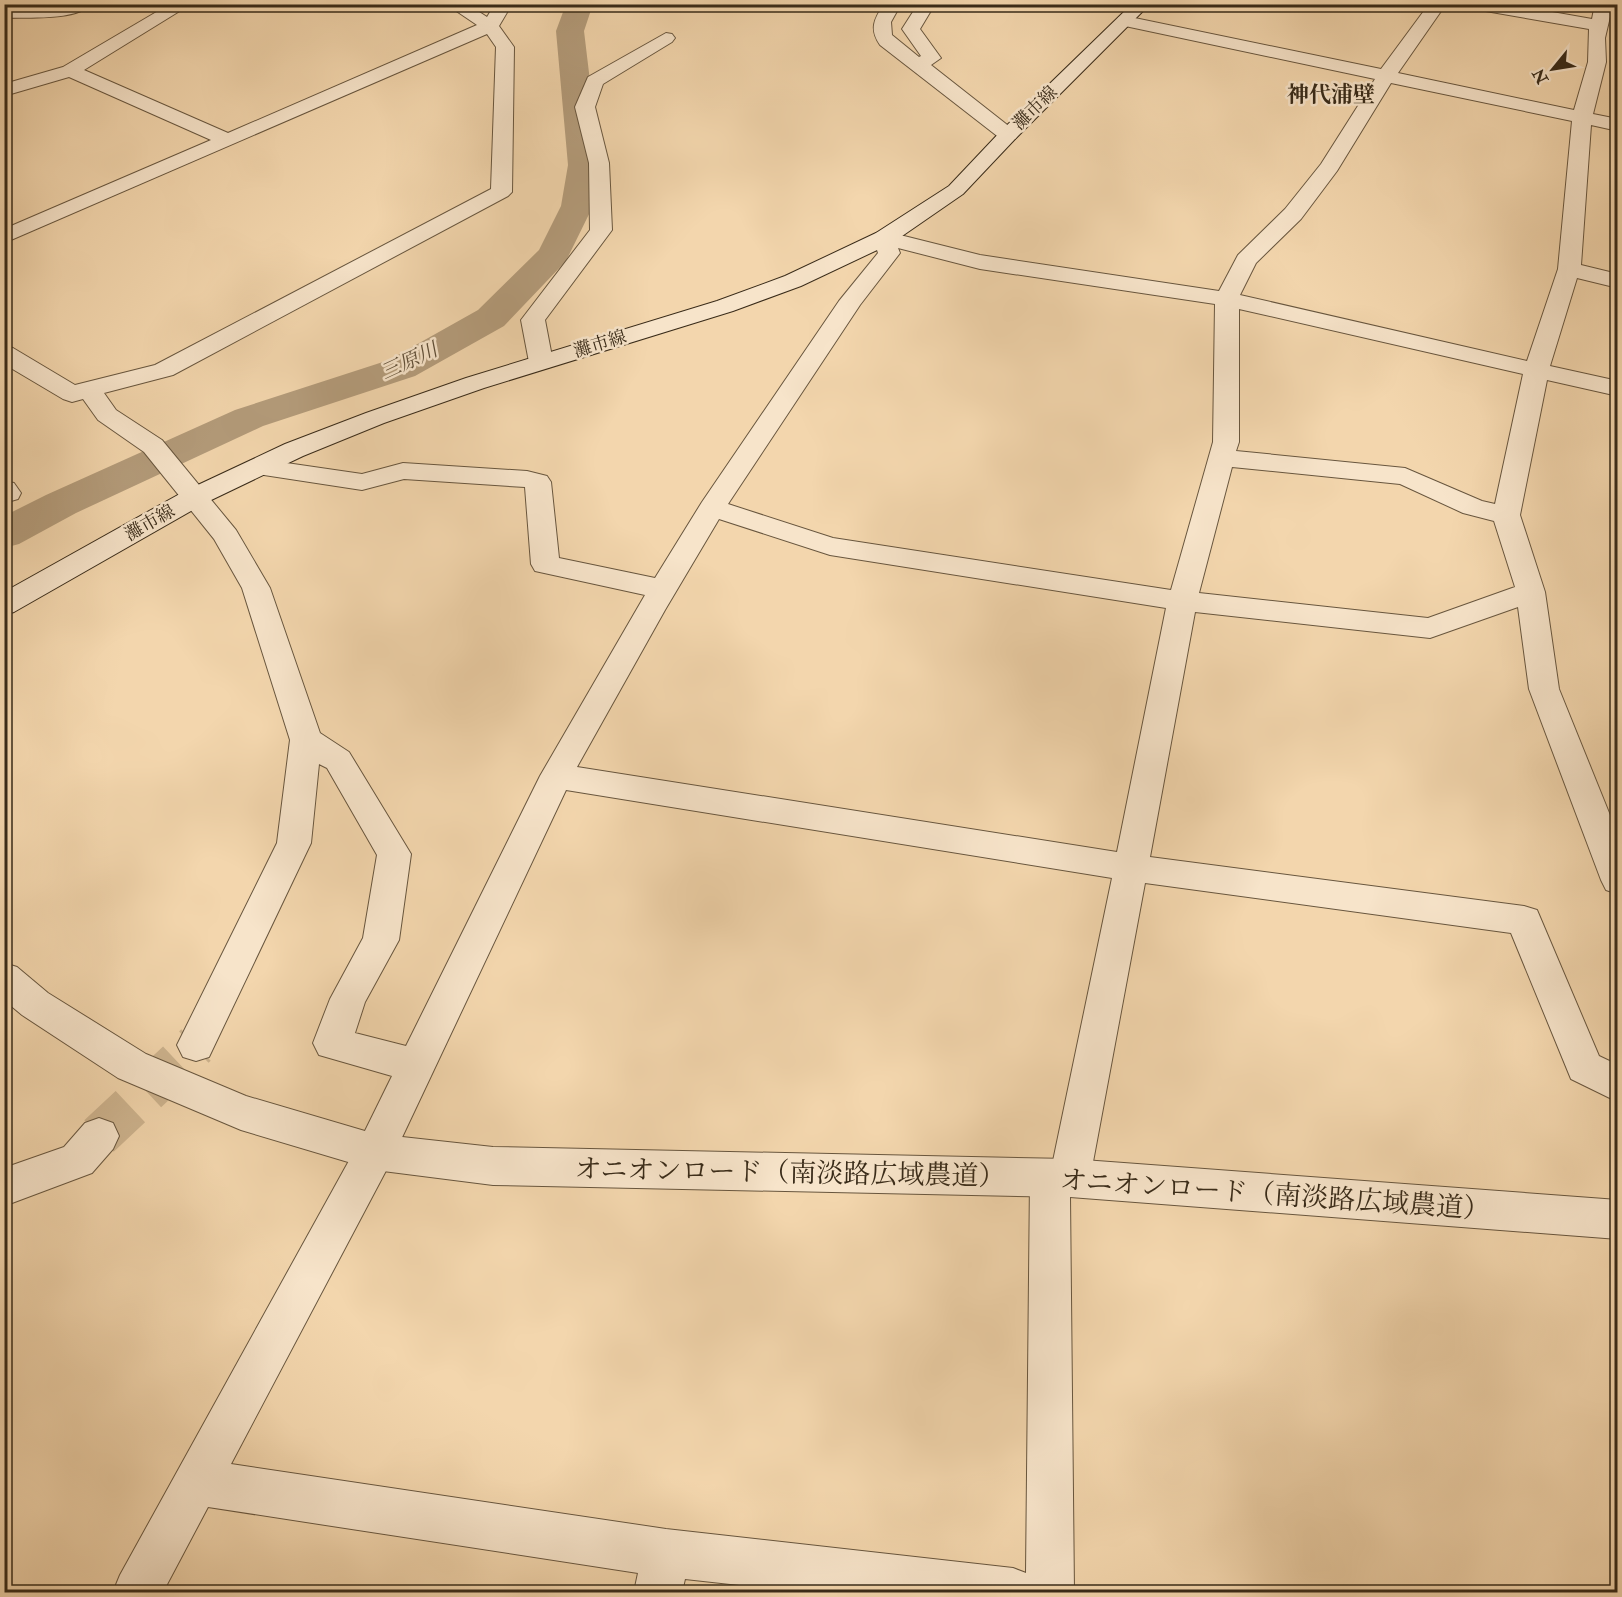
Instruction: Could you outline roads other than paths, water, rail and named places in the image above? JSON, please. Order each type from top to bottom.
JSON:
[{"type":"street","points":[[4,13],[70,10],[83,4]]},
{"type":"street","points":[[4,90],[70,71],[183,4]]},
{"type":"street","points":[[6,355],[72,394],[164,370],[501,192],[505,47],[490,26],[454,4]]},
{"type":"street","points":[[4,237],[490,26],[504,4]]},
{"type":"street","points":[[893,4],[882,23],[881,32],[886,41],[1008,135]]},
{"type":"street","points":[[917,65],[932,58],[911,29],[927,4]]},
{"type":"street","name":"灘市線","points":[[4,605],[192,492],[259,467],[375,418],[541,362],[748,298],[793,281],[884,238],[956,190],[1008,135],[1142,4]]},
{"type":"street","points":[[1050,1593],[1060,1179],[1131,868],[1182,601],[1223,458],[1226,442],[1227,299],[1246,260],[1293,214],[1330,167],[1386,76],[1438,4]]},
{"type":"street","points":[[1474,4],[1600,26]]},
{"type":"street","points":[[1604,4],[1596,38],[1597,62],[1582,118],[1569,269],[1536,371],[1506,515],[1531,592],[1544,689],[1617,880]]},
{"type":"street","points":[[1125,21],[1617,125]]},
{"type":"street","points":[[541,362],[533,320],[600,230],[599,163],[585,106],[595,81],[666,38]]},
{"type":"street","points":[[70,71],[228,140]]},
{"type":"street","points":[[884,238],[980,262],[1227,299],[1617,389]]},
{"type":"street","points":[[137,1593],[375,1152],[556,776],[712,508],[851,301],[889,253],[884,238]]},
{"type":"street","points":[[1569,269],[1617,281]]},
{"type":"street","points":[[89,390],[107,415],[153,446],[226,536],[256,588],[306,740],[294,843],[196,1045]]},
{"type":"street","points":[[1223,458],[1405,476],[1473,507],[1506,515]]},
{"type":"street","points":[[259,467],[362,482],[403,471],[527,479],[538,482],[545,564],[663,589]]},
{"type":"street","points":[[4,489],[8,494],[4,495]]},
{"type":"street","points":[[712,508],[830,546],[1182,601],[1430,628],[1531,592]]},
{"type":"street","points":[[306,740],[338,760],[394,854],[381,940],[348,999],[332,1043],[417,1066]]},
{"type":"street","points":[[556,776],[1131,868],[1524,920],[1585,1067],[1617,1084]]},
{"type":"street","name":"オニオンロード（南淡路広域農道）","points":[[4,978],[35,1004],[132,1066],[241,1112],[375,1152],[493,1166],[1060,1179],[1617,1220]]},
{"type":"street","points":[[4,1187],[78,1160],[99,1136]]},
{"type":"street","points":[[196,1482],[662,1573],[1013,1593]]},
{"type":"waterway","name":"三原川","points":[[4,534],[61,504],[249,418],[402,368],[491,318],[554,254],[577,206],[584,165],[570,31],[580,4]]},
{"type":"tunnel","points":[[99,1136],[196,1045]]},
{"type":"district","name":"神代浦壁","points":[[1331,95]]}]
